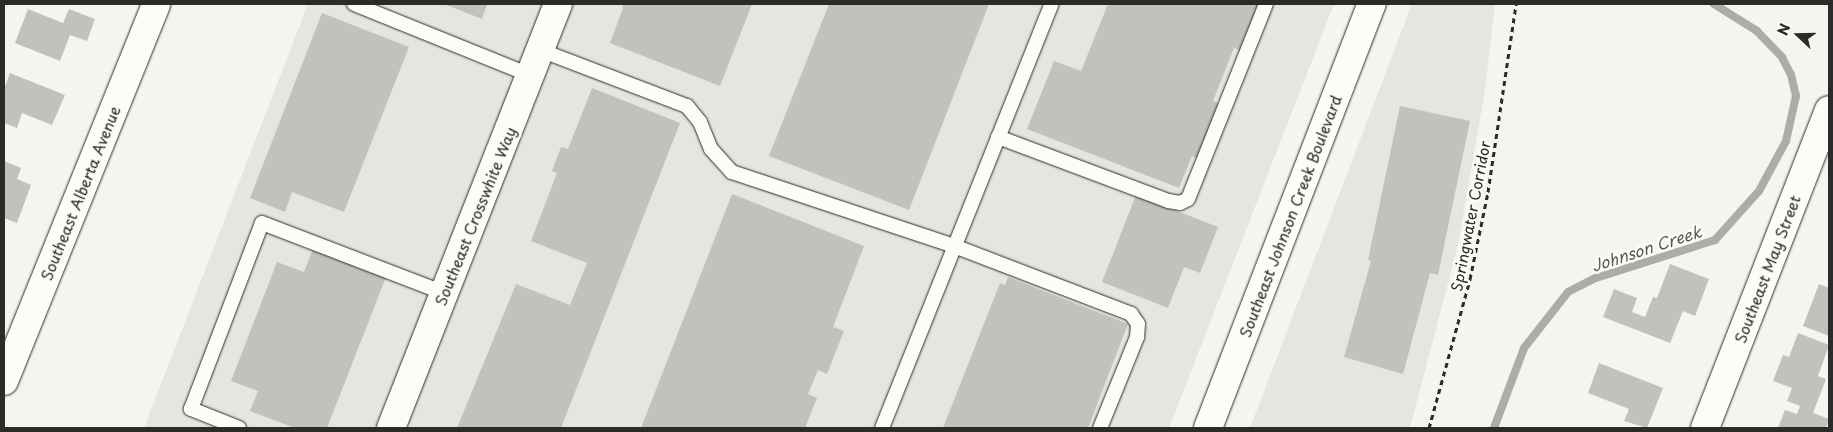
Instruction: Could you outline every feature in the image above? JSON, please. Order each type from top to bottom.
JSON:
[{"type":"street","name":"Southeast Alberta Avenue","points":[[4,382],[156,4]]},
{"type":"street","name":"Southeast Crosswhite Way","points":[[391,428],[558,4]]},
{"type":"street","name":"Southeast Johnson Creek Boulevard","points":[[1208,428],[1372,4]]},
{"type":"street","name":"Southeast May Street","points":[[1705,428],[1829,110]]},
{"type":"lane","points":[[354,4],[530,75]]},
{"type":"lane","points":[[882,428],[1052,4]]},
{"type":"lane","points":[[998,138],[1168,201],[1180,203],[1188,199],[1266,4]]},
{"type":"lane","points":[[540,50],[687,106],[700,122],[711,149],[732,172],[954,246],[1131,314],[1138,324],[1137,337],[1100,428]]},
{"type":"lane","points":[[239,428],[191,410],[262,223],[444,293]]},
{"type":"path","name":"Springwater Corridor","points":[[1429,428],[1468,288],[1483,217],[1516,4]]},
{"type":"shaded area","points":[[308,4],[1334,4],[1169,428],[144,428]]},
{"type":"shaded area","points":[[1412,4],[1495,4],[1485,90],[1458,245],[1410,428],[1250,428]]},
{"type":"building","points":[[444,4],[487,4],[482,19]]},
{"type":"building","points":[[622,4],[752,4],[720,86],[610,43],[623,8]]},
{"type":"building","points":[[829,4],[989,4],[909,210],[769,156]]},
{"type":"building","points":[[1108,4],[1260,4],[1242,51],[1234,48],[1213,101],[1220,104],[1199,159],[1192,156],[1179,188],[1027,129],[1054,61],[1081,71]]},
{"type":"building","points":[[28,9],[63,23],[69,9],[95,19],[87,41],[70,35],[60,61],[15,43]]},
{"type":"building","points":[[322,13],[409,47],[344,212],[292,192],[285,212],[250,198]]},
{"type":"building","points":[[10,73],[65,95],[52,125],[22,113],[17,128],[4,123],[4,89]]},
{"type":"building","points":[[592,88],[680,123],[561,428],[457,428],[516,284],[570,305],[587,263],[531,241],[557,173],[552,171],[561,147],[568,149]]},
{"type":"building","points":[[1400,106],[1470,121],[1438,275],[1430,273],[1403,374],[1344,357],[1371,261],[1368,260]]},
{"type":"building","points":[[4,161],[21,168],[17,179],[31,185],[17,223],[4,218]]},
{"type":"building","points":[[732,194],[864,246],[833,327],[844,331],[827,374],[818,370],[808,394],[817,398],[805,428],[641,428]]},
{"type":"building","points":[[1136,195],[1218,227],[1200,273],[1184,267],[1168,308],[1102,282]]},
{"type":"building","points":[[313,249],[386,277],[327,428],[295,428],[250,411],[258,391],[231,381],[277,262],[304,272]]},
{"type":"building","points":[[1670,264],[1709,279],[1695,316],[1683,311],[1670,343],[1603,317],[1614,289],[1637,298],[1632,312],[1645,317],[1653,297],[1657,298]]},
{"type":"building","points":[[1008,277],[1128,324],[1088,428],[943,428],[1000,283],[1005,285]]},
{"type":"building","points":[[1819,284],[1829,288],[1829,336],[1803,326]]},
{"type":"building","points":[[1798,333],[1829,345],[1818,376],[1826,379],[1813,413],[1829,419],[1826,428],[1778,428],[1785,410],[1797,414],[1800,406],[1787,401],[1792,388],[1773,381],[1783,355],[1789,357]]},
{"type":"building","points":[[1599,363],[1663,388],[1647,428],[1624,421],[1629,409],[1588,393]]},
{"type":"waterway","name":"Johnson Creek","points":[[1494,428],[1524,348],[1568,292],[1596,278],[1715,240],[1759,191],[1786,141],[1796,96],[1791,75],[1782,57],[1757,31],[1714,4]]}]
